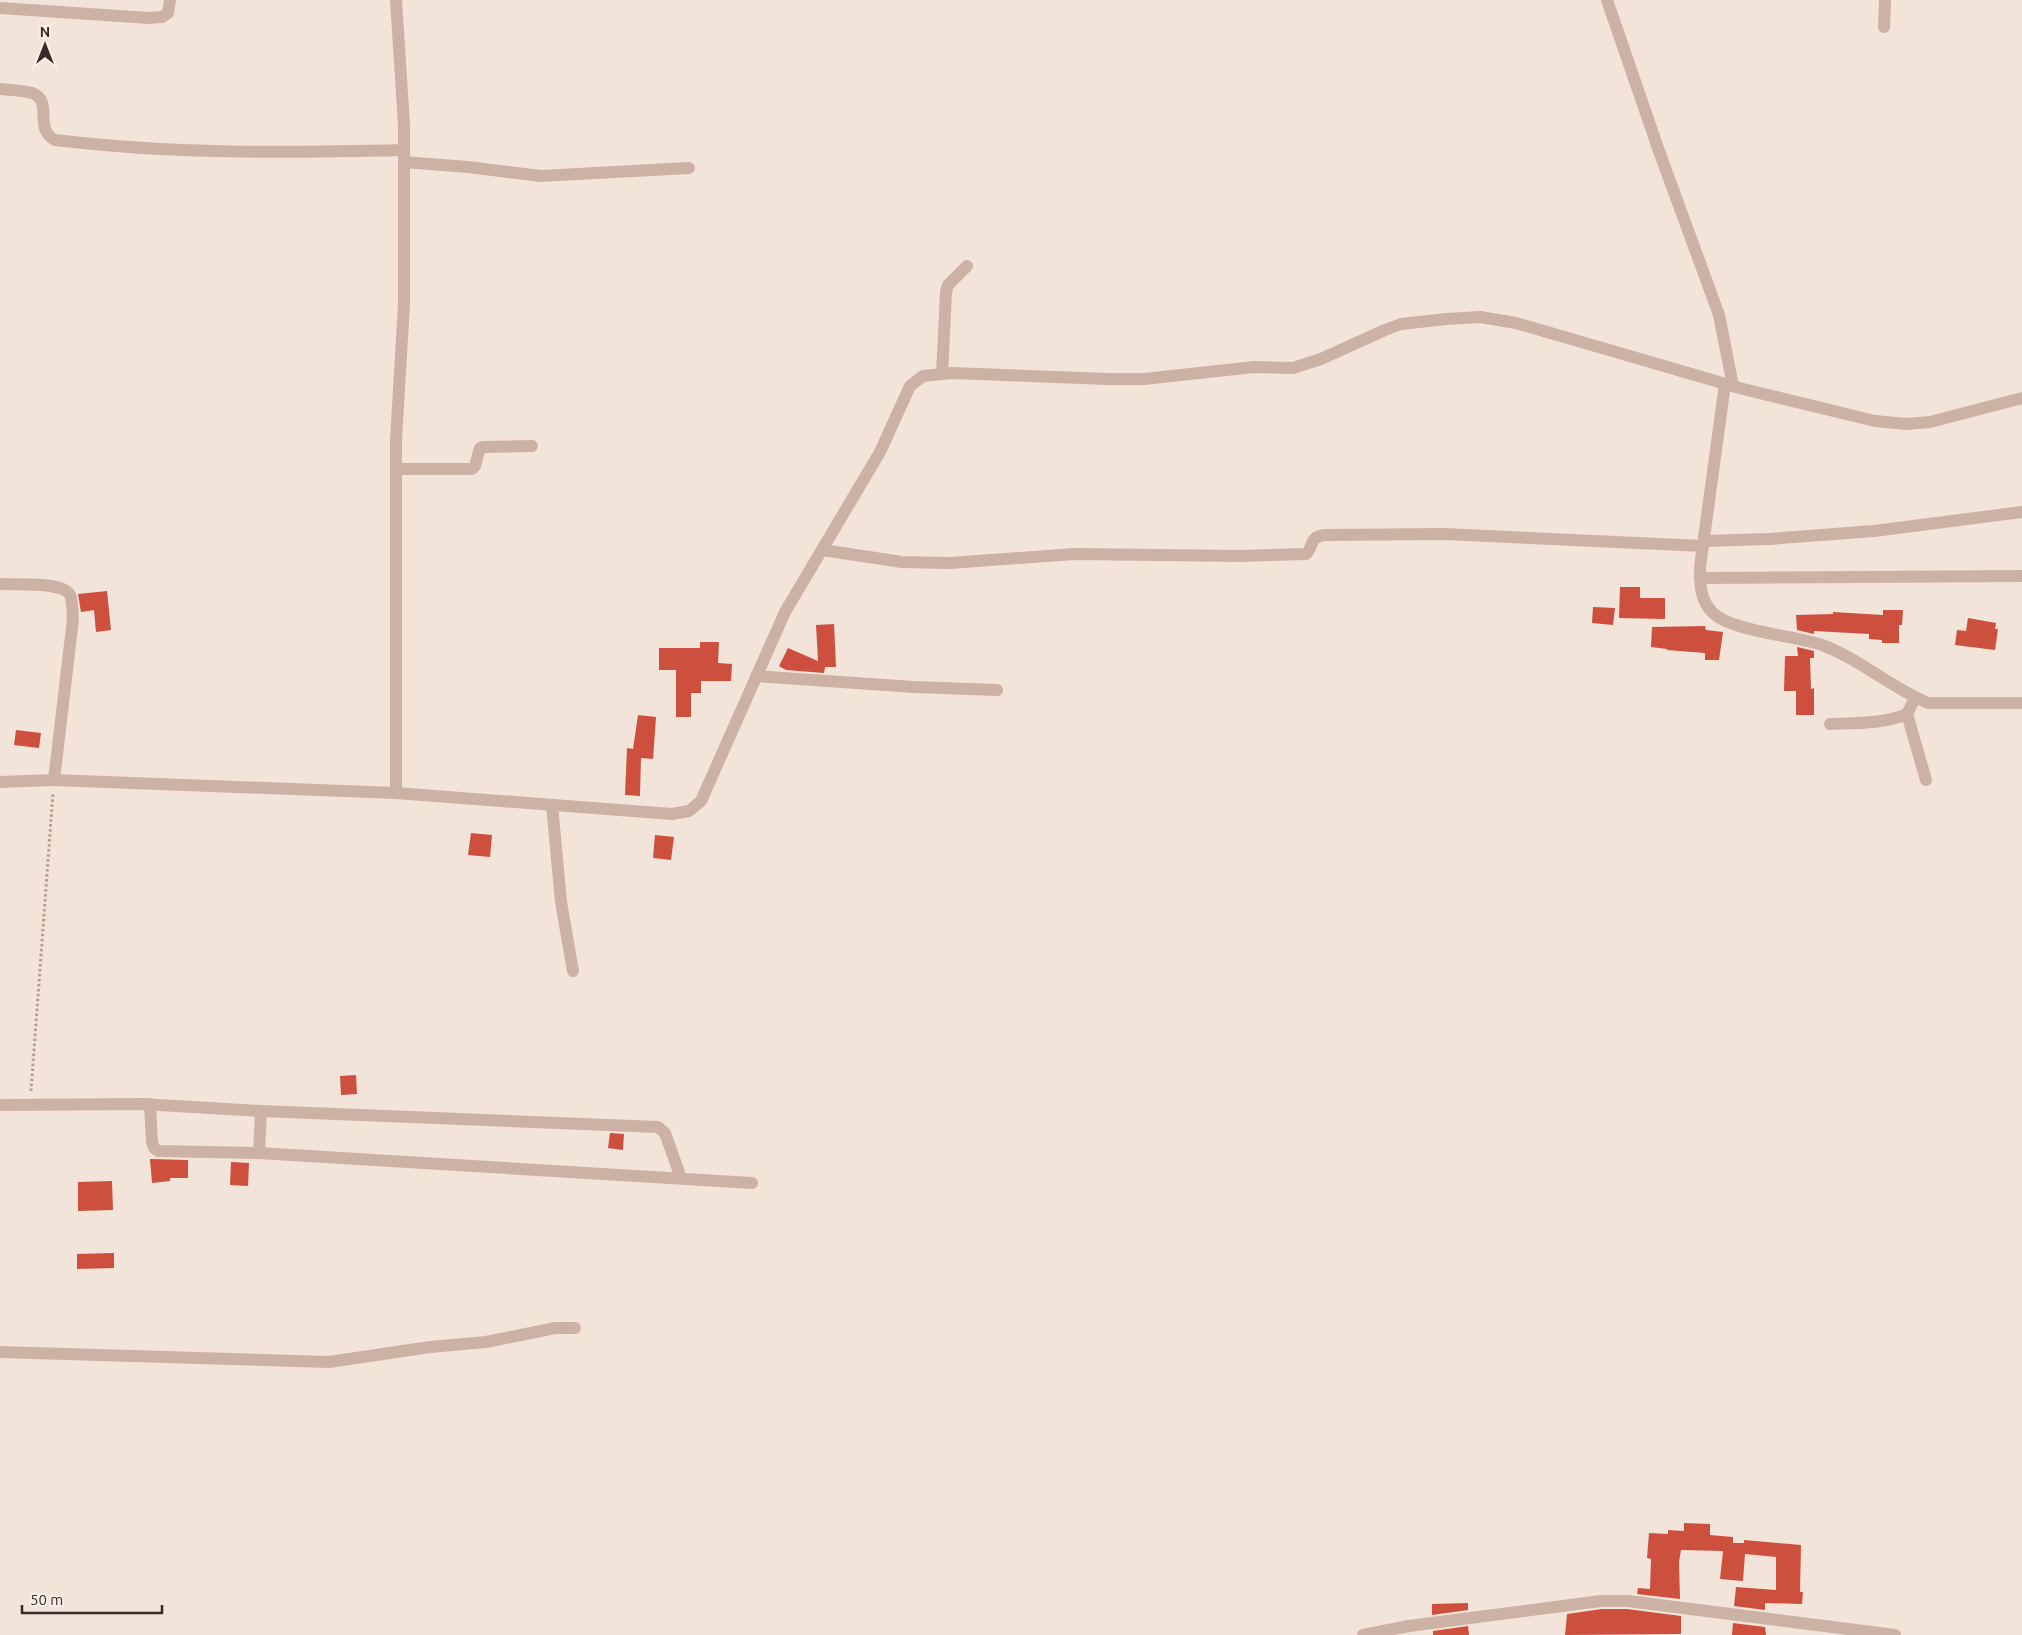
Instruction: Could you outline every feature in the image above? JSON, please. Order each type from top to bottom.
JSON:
[{"type":"street","points":[[0,8],[149,18],[162,17],[168,13],[170,0]]},
{"type":"street","points":[[396,0],[404,125],[404,304],[396,440],[396,793]]},
{"type":"street","points":[[1607,0],[1718,315],[1729,385],[1703,544],[1700,578],[1704,602],[1714,615],[1725,621],[1821,644],[1843,654],[1915,698],[1928,703],[2022,703]]},
{"type":"street","points":[[1884,27],[1885,0]]},
{"type":"street","points":[[0,89],[31,93],[38,96],[44,109],[45,131],[48,136],[55,140],[151,150],[404,156],[540,176],[689,168]]},
{"type":"street","points":[[942,374],[946,292],[948,285],[967,266]]},
{"type":"street","points":[[0,782],[54,780],[396,793],[672,814],[689,811],[701,800],[784,612],[880,452],[910,386],[923,376],[942,374],[1144,379],[1254,367],[1293,368],[1321,359],[1401,324],[1480,317],[1516,323],[1729,385],[1875,421],[1906,424],[1930,422],[2022,398]]},
{"type":"street","points":[[396,469],[472,469],[475,466],[480,448],[532,446]]},
{"type":"street","points":[[822,550],[902,562],[950,563],[1074,554],[1241,556],[1306,554],[1310,550],[1313,540],[1317,536],[1324,535],[1444,534],[1703,544],[1874,531],[2022,512]]},
{"type":"street","points":[[1700,578],[2022,576]]},
{"type":"street","points":[[0,584],[49,586],[66,590],[70,595],[73,619],[54,780]]},
{"type":"street","points":[[756,676],[914,687],[997,690]]},
{"type":"street","points":[[1915,698],[1907,714],[1926,780]]},
{"type":"street","points":[[1830,724],[1867,722],[1907,714]]},
{"type":"street","points":[[552,805],[561,902],[573,971]]},
{"type":"street","points":[[150,1104],[152,1142],[154,1148],[158,1151],[259,1153],[681,1178],[752,1184]]},
{"type":"street","points":[[0,1105],[150,1104],[262,1111],[658,1127],[666,1132],[681,1178]]},
{"type":"street","points":[[259,1153],[262,1111]]},
{"type":"street","points":[[0,1352],[329,1362],[430,1347],[486,1342],[555,1328],[575,1328]]},
{"type":"street","points":[[1363,1635],[1438,1622],[1628,1600],[1895,1635]]},
{"type":"path","points":[[30,1104],[54,780]]},
{"type":"building","points":[[1620,587],[1640,587],[1640,598],[1665,598],[1665,619],[1619,618]]},
{"type":"building","points":[[107,591],[111,630],[96,632],[94,610],[81,612],[78,594]]},
{"type":"building","points":[[1593,607],[1615,608],[1613,625],[1592,623]]},
{"type":"building","points":[[1883,610],[1903,610],[1902,625],[1899,625],[1899,643],[1882,643],[1882,640],[1869,639],[1869,634],[1814,631],[1814,634],[1797,630],[1796,615],[1833,614],[1833,612],[1883,615]]},
{"type":"building","points":[[1968,618],[1996,623],[1995,629],[1998,629],[1995,650],[1955,645],[1957,630],[1966,631]]},
{"type":"building","points":[[834,624],[836,667],[825,667],[824,673],[786,670],[779,666],[788,648],[818,661],[816,625]]},
{"type":"building","points":[[1705,626],[1706,630],[1723,632],[1719,660],[1705,660],[1705,653],[1651,647],[1652,627]]},
{"type":"building","points":[[700,642],[719,642],[718,663],[732,664],[731,681],[701,681],[701,693],[691,693],[691,717],[676,717],[676,670],[659,670],[659,648],[700,648]]},
{"type":"building","points":[[1797,647],[1814,651],[1814,658],[1810,658],[1811,689],[1814,688],[1814,715],[1796,715],[1796,691],[1784,691],[1785,656],[1798,656]]},
{"type":"building","points":[[638,715],[656,717],[653,759],[641,758],[640,796],[625,795],[627,748],[633,749]]},
{"type":"building","points":[[16,730],[41,733],[39,748],[14,745]]},
{"type":"building","points":[[471,833],[492,835],[490,857],[468,855]]},
{"type":"building","points":[[655,835],[674,837],[671,860],[653,858]]},
{"type":"building","points":[[356,1075],[357,1094],[341,1095],[340,1076]]},
{"type":"building","points":[[610,1133],[624,1134],[623,1150],[608,1148]]},
{"type":"building","points":[[150,1159],[188,1160],[188,1178],[170,1178],[170,1181],[152,1183]]},
{"type":"building","points":[[231,1162],[249,1163],[248,1186],[230,1185]]},
{"type":"building","points":[[112,1181],[113,1210],[78,1211],[78,1182]]},
{"type":"building","points":[[114,1253],[114,1268],[77,1269],[77,1254]]},
{"type":"building","points":[[1684,1523],[1710,1524],[1710,1535],[1733,1537],[1733,1543],[1744,1543],[1744,1540],[1801,1545],[1800,1592],[1803,1592],[1802,1604],[1765,1603],[1765,1610],[1734,1606],[1736,1587],[1776,1590],[1776,1557],[1745,1554],[1743,1581],[1720,1579],[1723,1551],[1681,1550],[1679,1562],[1680,1599],[1637,1594],[1638,1588],[1650,1589],[1651,1559],[1647,1558],[1649,1533],[1668,1534],[1668,1530],[1684,1531]]},
{"type":"building","points":[[1468,1603],[1468,1610],[1432,1615],[1432,1604]]},
{"type":"building","points":[[1602,1609],[1627,1609],[1681,1616],[1681,1634],[1565,1635],[1567,1614]]},
{"type":"building","points":[[1733,1623],[1765,1627],[1766,1635],[1732,1635]]},
{"type":"building","points":[[1468,1626],[1469,1635],[1433,1635],[1433,1631]]}]
